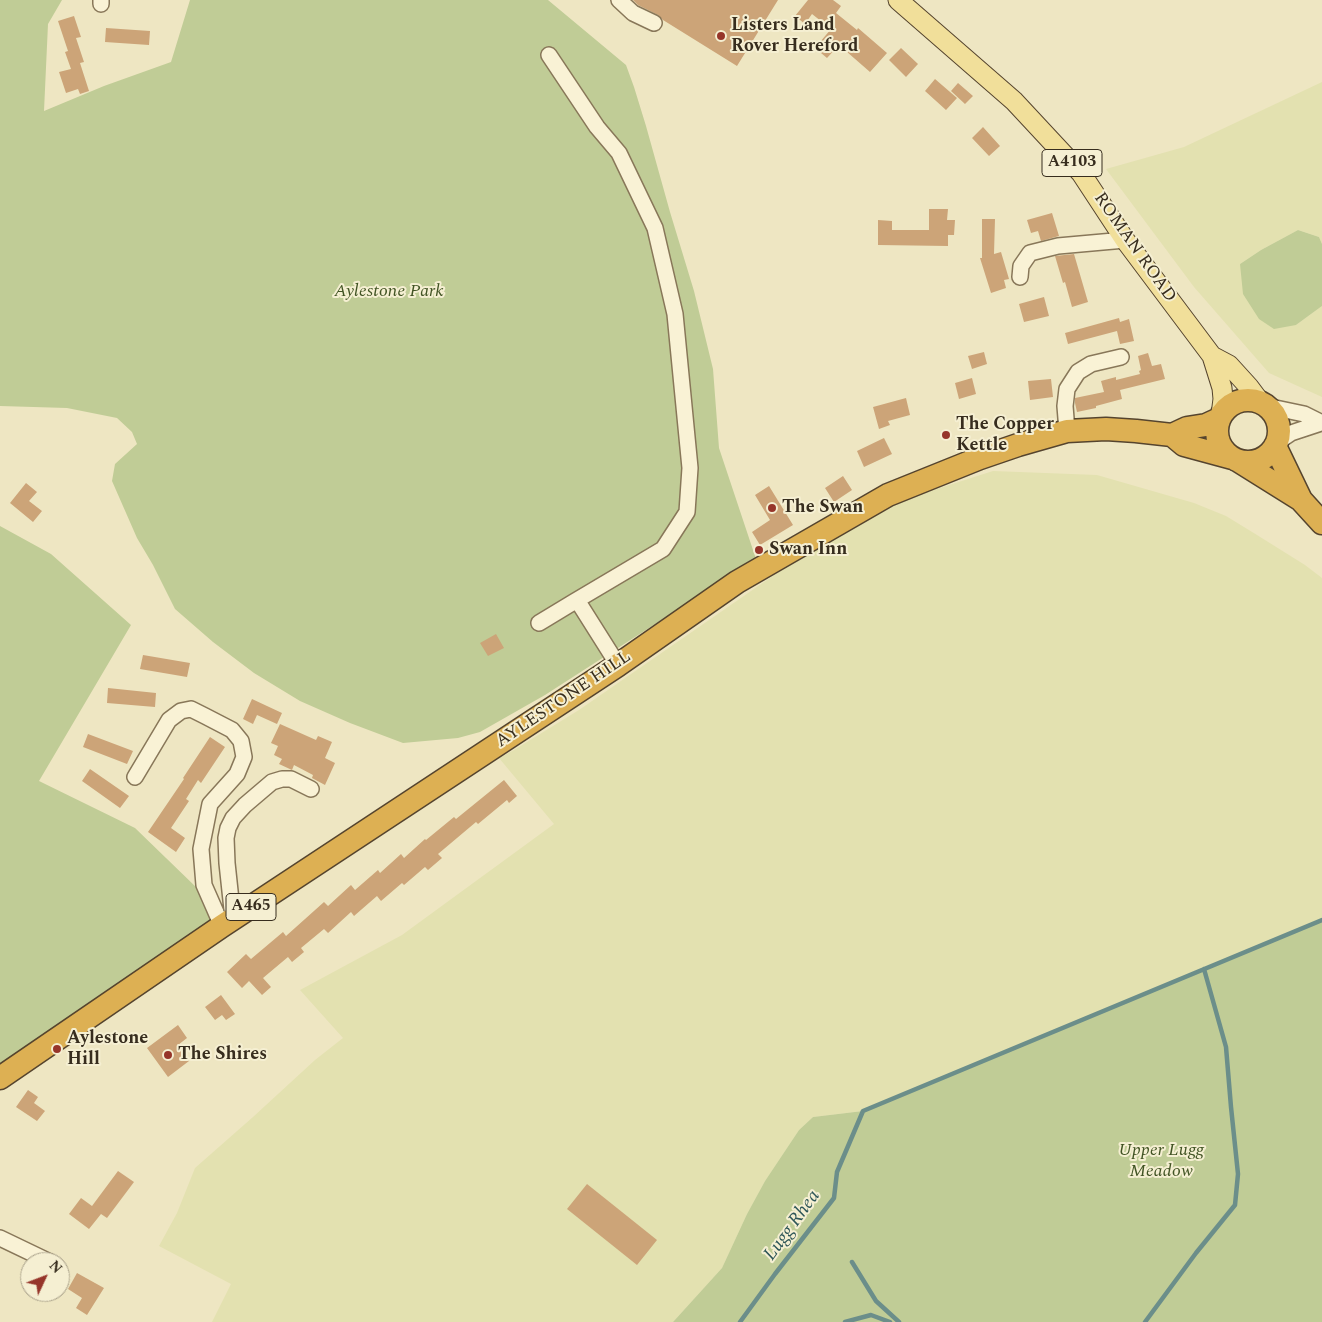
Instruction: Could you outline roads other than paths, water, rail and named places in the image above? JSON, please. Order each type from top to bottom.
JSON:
[{"type":"highway","points":[[1220,417],[1227,408],[1243,400],[1252,400],[1263,404]]},
{"type":"highway","name":"A4103","points":[[1263,404],[1273,413],[1278,423],[1279,433],[1276,445],[1301,500]]},
{"type":"highway","name":"A4103","points":[[1220,417],[1217,436],[1225,452],[1301,500],[1322,523]]},
{"type":"highway","name":"AYLESTONE HILL","points":[[0,1078],[228,922],[618,665],[737,582],[888,495],[980,458],[1067,430],[1106,429],[1172,435],[1187,428],[1206,425],[1220,417]]},
{"type":"highway","name":"AYLESTONE HILL","points":[[1172,435],[1184,445],[1235,459]]},
{"type":"highway","points":[[1235,459],[1246,462],[1255,461],[1270,453],[1276,445]]},
{"type":"main road","name":"ROMAN ROAD","points":[[898,0],[1014,101],[1081,173],[1125,240],[1212,356],[1222,388],[1223,399],[1220,417]]},
{"type":"main road","name":"ROMAN ROAD","points":[[1212,356],[1229,365],[1263,404]]},
{"type":"street","points":[[619,0],[633,13],[654,23]]},
{"type":"street","points":[[538,623],[663,548],[687,512],[690,468],[675,314],[655,228],[620,153],[597,127],[549,55]]},
{"type":"street","points":[[1020,277],[1021,266],[1030,253],[1058,246],[1125,240]]},
{"type":"street","points":[[1067,430],[1065,406],[1067,389],[1078,372],[1091,364],[1121,358]]},
{"type":"street","points":[[1263,404],[1304,414],[1322,423]]},
{"type":"street","points":[[1276,445],[1291,433],[1322,423]]},
{"type":"street","points":[[578,600],[618,665]]},
{"type":"street","points":[[135,777],[169,720],[181,711],[190,709],[205,716],[232,730],[241,741],[244,757],[237,774],[210,804],[201,849],[204,885],[228,922]]},
{"type":"street","points":[[228,922],[226,838],[233,818],[272,782],[291,779],[310,789]]},
{"type":"street","points":[[0,1238],[29,1252]]},
{"type":"waterway","name":"Lugg Rhea","points":[[740,1322],[834,1198],[837,1172],[863,1111],[1322,920]]},
{"type":"waterway","points":[[1145,1322],[1196,1253],[1235,1205],[1238,1174],[1226,1047],[1204,969]]},
{"type":"waterway","points":[[852,1262],[876,1301],[899,1322]]},
{"type":"waterway","points":[[845,1322],[871,1315],[890,1322]]},
{"type":"place","name":"Listers Land Rover Hereford","points":[[721,36]]},
{"type":"place","name":"The Copper Kettle","points":[[946,435]]},
{"type":"place","name":"The Swan","points":[[772,508]]},
{"type":"place","name":"Swan Inn","points":[[759,550]]},
{"type":"place","name":"Aylestone Hill","points":[[57,1049]]},
{"type":"place","name":"The Shires","points":[[168,1055]]},
{"type":"park label","name":"Aylestone Park","points":[[389,292]]},
{"type":"park label","name":"Upper Lugg Meadow","points":[[1161,1161]]}]
